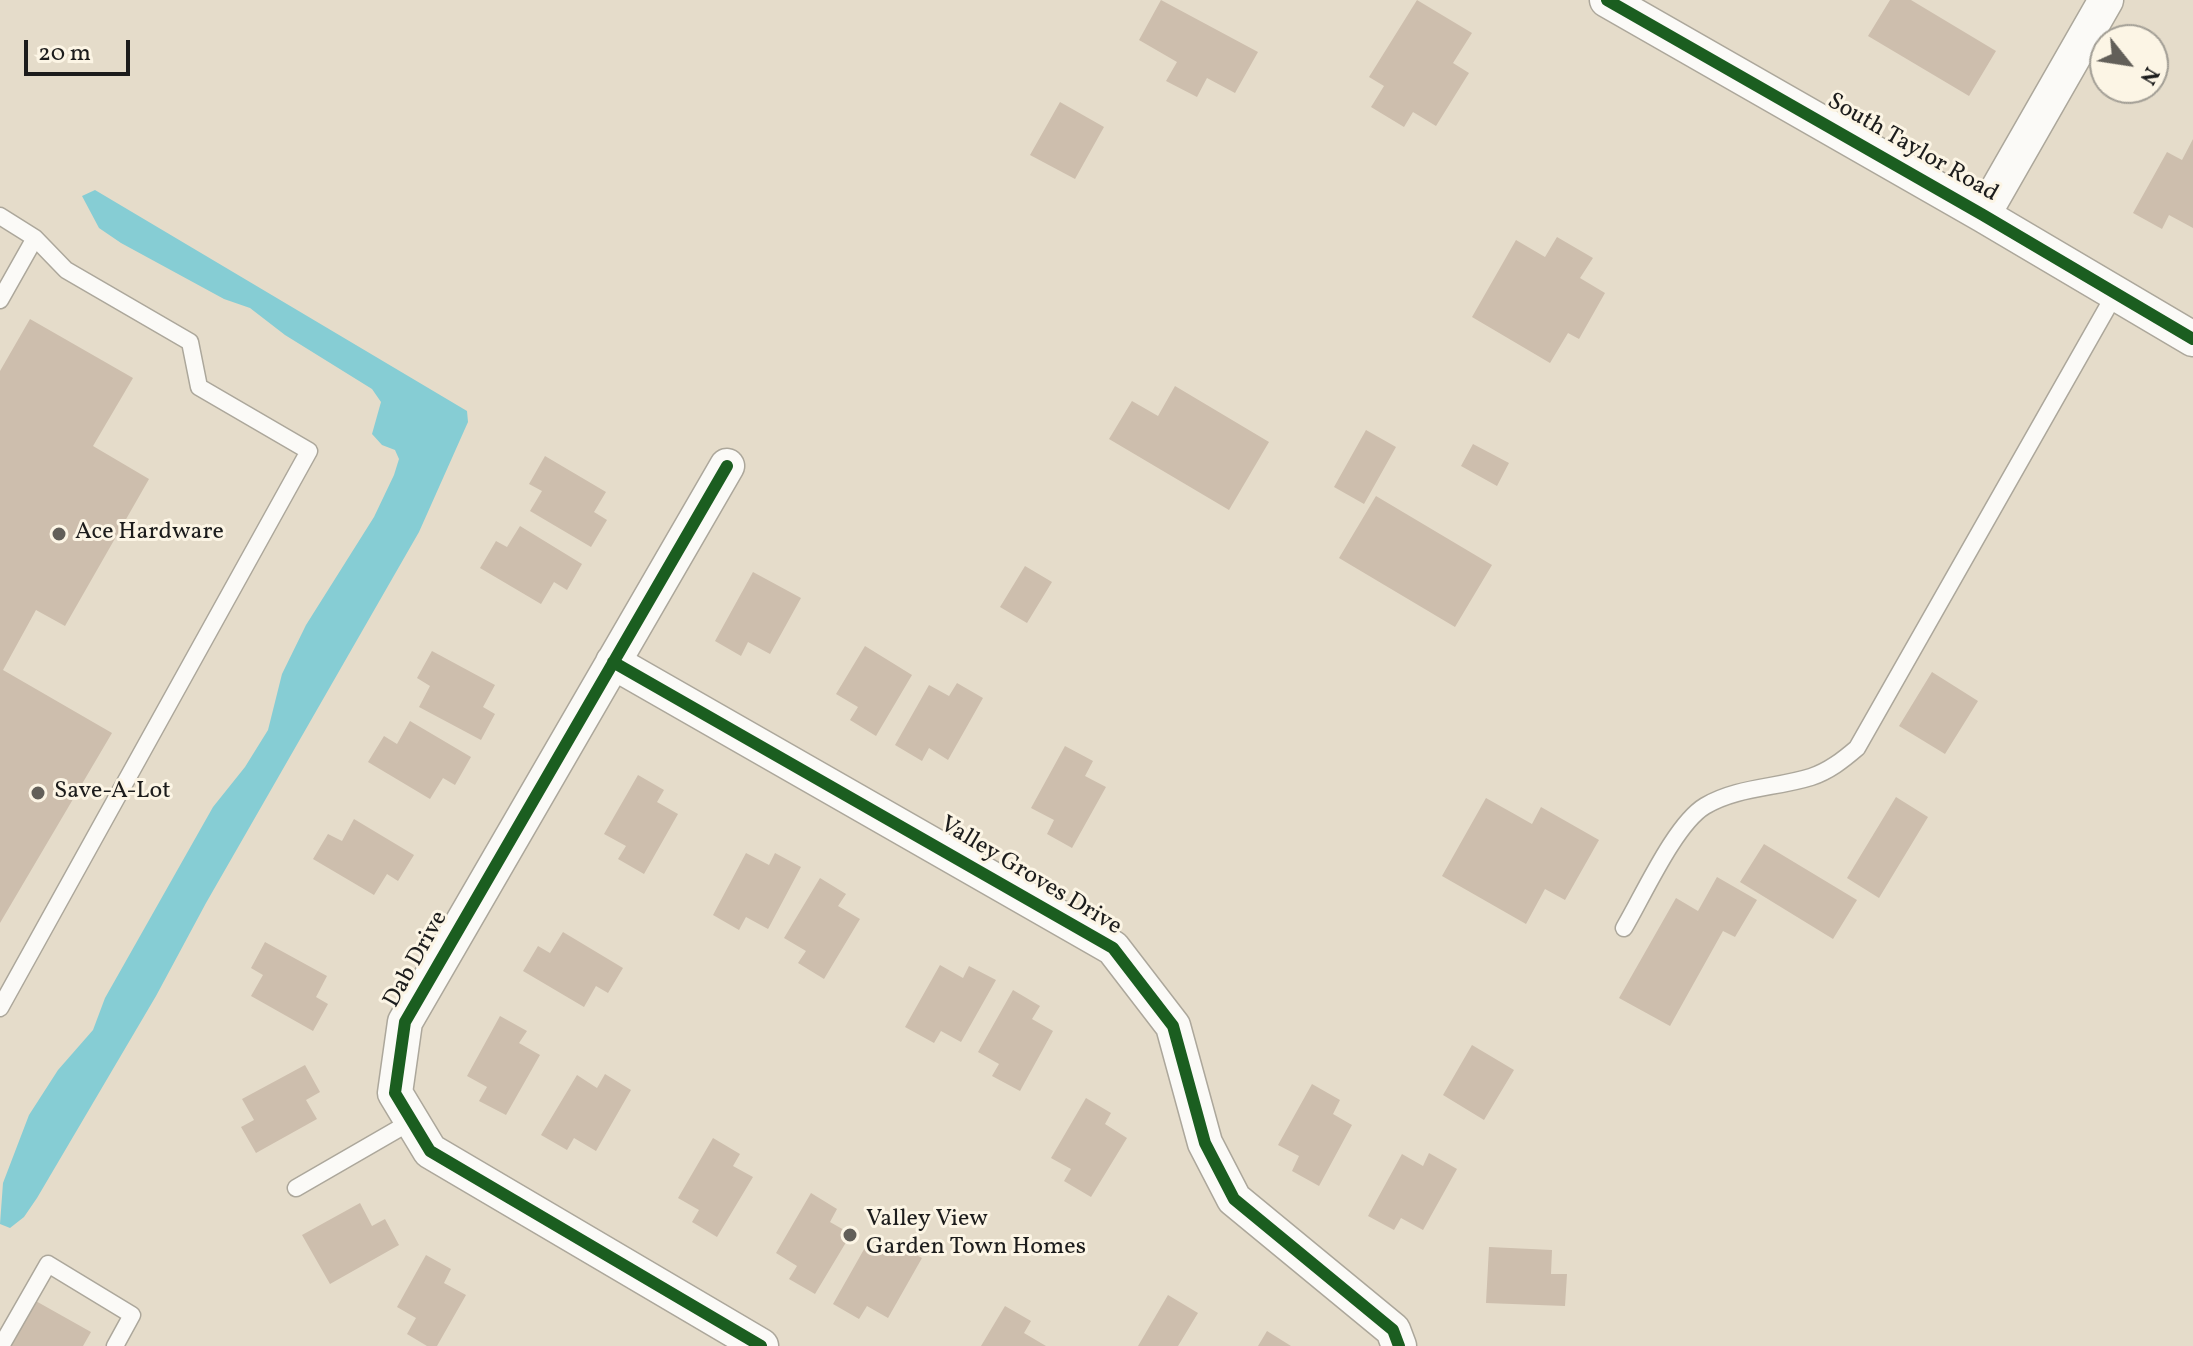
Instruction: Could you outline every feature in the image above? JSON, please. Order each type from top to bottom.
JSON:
[{"type":"street","name":"South Taylor Road","points":[[1607,0],[2193,339]]},
{"type":"street","points":[[1983,215],[2106,0]]},
{"type":"street","name":"Dab Drive","points":[[727,466],[405,1022],[395,1093],[430,1151],[761,1346]]},
{"type":"street","name":"Valley Groves Drive","points":[[613,662],[1113,948],[1173,1026],[1205,1143],[1234,1199],[1393,1330],[1399,1346]]},
{"type":"lane","points":[[0,216],[35,238],[66,270],[190,342],[199,387],[309,451],[0,1008]]},
{"type":"lane","points":[[0,300],[35,238]]},
{"type":"lane","points":[[1624,928],[1684,825],[1703,807],[1727,796],[1811,777],[1836,766],[1857,748],[2115,294]]},
{"type":"lane","points":[[296,1188],[412,1121]]},
{"type":"lane","points":[[1,1346],[48,1264],[132,1315],[115,1346]]},
{"type":"water","points":[[95,190],[467,411],[468,422],[419,532],[156,996],[37,1198],[24,1217],[10,1228],[0,1224],[3,1183],[29,1115],[58,1070],[93,1030],[105,998],[213,807],[245,767],[268,730],[282,674],[306,625],[374,517],[399,459],[395,450],[382,445],[372,434],[381,402],[372,389],[285,335],[250,308],[224,299],[99,228],[82,196]]},
{"type":"building","points":[[1161,0],[1258,52],[1235,93],[1207,78],[1197,97],[1166,81],[1177,62],[1139,40]]},
{"type":"building","points":[[1417,0],[1472,33],[1453,63],[1469,73],[1436,126],[1413,112],[1404,127],[1371,107],[1384,86],[1369,77]]},
{"type":"building","points":[[1890,0],[1911,0],[1996,51],[1969,96],[1868,36]]},
{"type":"building","points":[[1060,102],[1104,127],[1075,179],[1030,155]]},
{"type":"building","points":[[2193,139],[2193,228],[2169,215],[2162,229],[2133,213],[2167,152],[2182,160]]},
{"type":"building","points":[[1557,237],[1593,258],[1580,278],[1605,293],[1579,339],[1568,333],[1550,363],[1472,317],[1516,240],[1545,257]]},
{"type":"building","points":[[30,319],[133,378],[93,446],[149,479],[65,626],[36,610],[3,670],[112,733],[0,923],[0,371]]},
{"type":"building","points":[[1175,386],[1269,442],[1229,510],[1109,439],[1132,401],[1158,416]]},
{"type":"building","points":[[1366,430],[1396,447],[1364,504],[1334,487]]},
{"type":"building","points":[[1473,444],[1509,463],[1497,486],[1461,466]]},
{"type":"building","points":[[545,456],[606,492],[594,512],[607,520],[591,547],[530,511],[542,491],[529,484]]},
{"type":"building","points":[[1376,496],[1492,565],[1455,627],[1339,558]]},
{"type":"building","points":[[520,526],[582,564],[567,590],[554,582],[541,604],[480,568],[496,541],[507,547]]},
{"type":"building","points":[[1025,566],[1052,582],[1027,623],[1000,607]]},
{"type":"building","points":[[753,572],[801,598],[770,654],[748,642],[741,656],[715,641]]},
{"type":"building","points":[[865,646],[912,675],[876,736],[850,720],[858,707],[836,694]]},
{"type":"building","points":[[432,651],[495,685],[483,707],[495,714],[481,740],[419,707],[430,686],[417,678]]},
{"type":"building","points":[[1932,672],[1978,701],[1945,754],[1899,726]]},
{"type":"building","points":[[957,683],[983,698],[948,760],[929,748],[922,761],[895,745],[929,685],[949,696]]},
{"type":"building","points":[[410,721],[471,757],[455,785],[443,778],[430,799],[368,762],[384,736],[397,744]]},
{"type":"building","points":[[1065,746],[1093,761],[1085,776],[1106,787],[1072,848],[1047,834],[1054,820],[1031,808]]},
{"type":"building","points":[[638,775],[664,790],[657,802],[678,814],[644,874],[618,859],[626,846],[604,834]]},
{"type":"building","points":[[1896,797],[1928,817],[1879,898],[1847,878]]},
{"type":"building","points":[[1486,798],[1532,824],[1541,807],[1599,840],[1565,900],[1545,889],[1526,924],[1442,876]]},
{"type":"building","points":[[354,819],[414,855],[398,881],[387,874],[374,895],[313,859],[328,834],[342,841]]},
{"type":"building","points":[[1764,844],[1857,900],[1833,939],[1740,882]]},
{"type":"building","points":[[746,853],[769,865],[775,853],[801,867],[768,929],[746,917],[739,930],[713,915]]},
{"type":"building","points":[[1717,877],[1757,900],[1735,937],[1723,931],[1670,1026],[1619,998],[1676,898],[1698,911]]},
{"type":"building","points":[[820,878],[846,894],[838,906],[860,919],[824,979],[798,963],[806,951],[784,938]]},
{"type":"building","points":[[563,932],[623,968],[608,993],[596,986],[584,1007],[523,971],[538,946],[550,953]]},
{"type":"building","points":[[265,942],[327,976],[316,997],[328,1004],[313,1031],[251,996],[263,975],[251,968]]},
{"type":"building","points":[[940,965],[963,978],[969,966],[996,980],[961,1042],[941,1031],[934,1043],[905,1027]]},
{"type":"building","points":[[1013,990],[1040,1006],[1032,1019],[1053,1031],[1020,1091],[992,1076],[999,1064],[978,1052]]},
{"type":"building","points":[[500,1016],[527,1031],[519,1043],[540,1055],[506,1115],[479,1101],[487,1087],[467,1076]]},
{"type":"building","points":[[1472,1045],[1514,1070],[1484,1120],[1443,1095]]},
{"type":"building","points":[[305,1065],[320,1092],[306,1100],[317,1119],[256,1153],[241,1127],[254,1120],[242,1099]]},
{"type":"building","points":[[605,1074],[631,1090],[596,1151],[574,1138],[567,1150],[541,1135],[577,1075],[597,1088]]},
{"type":"building","points":[[1312,1084],[1340,1100],[1333,1114],[1352,1125],[1319,1186],[1292,1171],[1299,1156],[1278,1145]]},
{"type":"building","points":[[1086,1098],[1111,1113],[1105,1124],[1127,1138],[1091,1197],[1064,1181],[1071,1169],[1051,1158]]},
{"type":"building","points":[[713,1138],[740,1154],[733,1166],[753,1177],[717,1237],[692,1222],[699,1210],[678,1198]]},
{"type":"building","points":[[1429,1153],[1457,1169],[1423,1230],[1401,1218],[1394,1230],[1368,1216],[1402,1154],[1423,1166]]},
{"type":"building","points":[[811,1193],[837,1209],[830,1222],[851,1234],[815,1294],[789,1279],[797,1266],[776,1253]]},
{"type":"building","points":[[360,1203],[372,1226],[385,1219],[399,1245],[330,1284],[302,1235]]},
{"type":"building","points":[[896,1243],[922,1258],[888,1318],[867,1306],[859,1319],[833,1304],[867,1244],[888,1256]]},
{"type":"building","points":[[1489,1247],[1552,1250],[1551,1274],[1567,1274],[1565,1306],[1486,1303]]},
{"type":"building","points":[[426,1255],[451,1269],[444,1283],[466,1295],[437,1346],[427,1346],[407,1334],[416,1318],[397,1307]]},
{"type":"building","points":[[1168,1295],[1198,1313],[1178,1346],[1138,1346]]},
{"type":"building","points":[[34,1300],[91,1332],[83,1346],[8,1346]]},
{"type":"building","points":[[1005,1306],[1031,1321],[1024,1333],[1046,1346],[981,1346]]},
{"type":"building","points":[[1267,1331],[1291,1346],[1258,1346]]},
{"type":"cycle path","points":[[1607,0],[2193,339]]},
{"type":"cycle path","points":[[727,466],[405,1022],[395,1093],[430,1151],[761,1346]]},
{"type":"cycle path","points":[[613,662],[1113,948],[1173,1026],[1205,1143],[1234,1199],[1393,1330],[1399,1346]]},
{"type":"place","name":"Ace Hardware","points":[[59,534]]},
{"type":"place","name":"Save-A-Lot","points":[[38,793]]},
{"type":"place","name":"Valley View Garden Town Homes","points":[[850,1235]]}]
